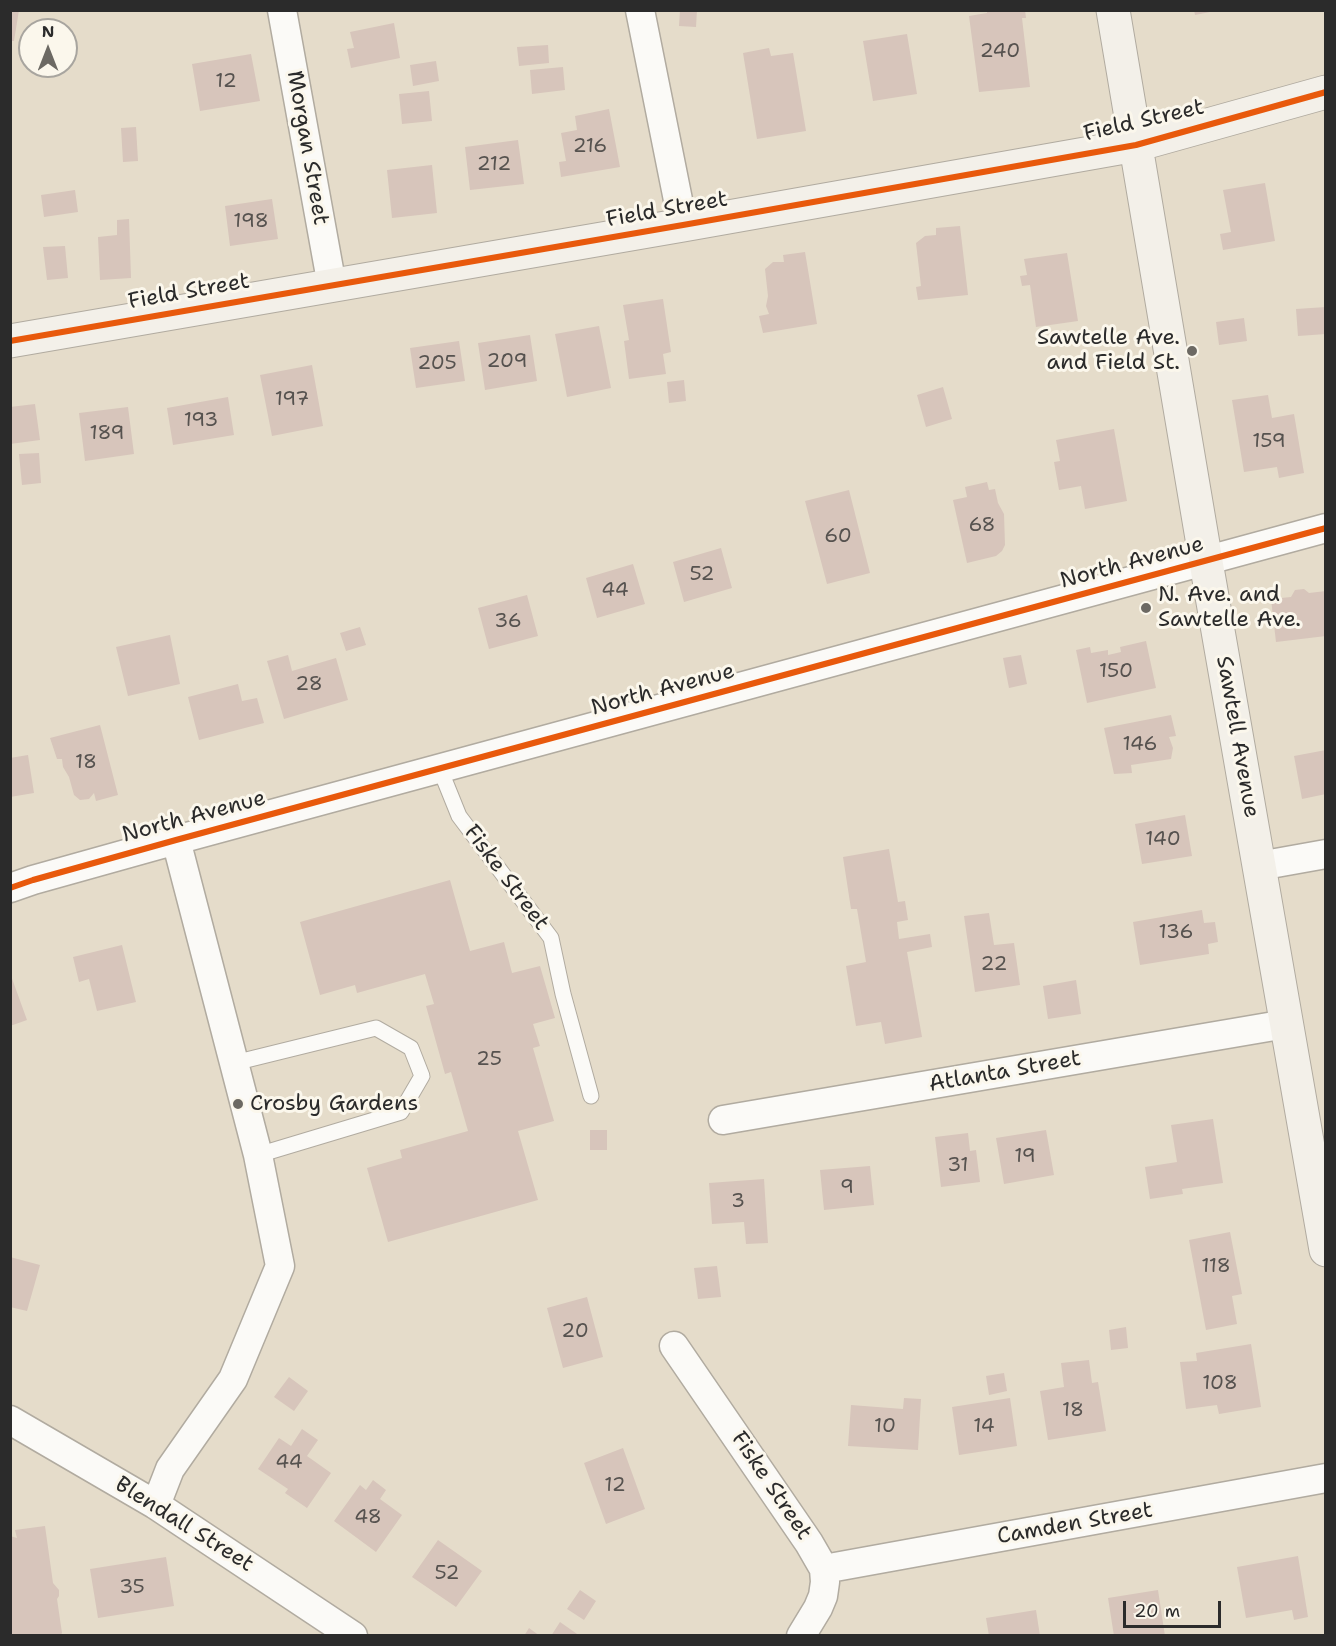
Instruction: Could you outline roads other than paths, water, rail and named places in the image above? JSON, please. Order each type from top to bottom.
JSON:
[{"type":"street","name":"Morgan Street","points":[[282,10],[332,286]]},
{"type":"street","points":[[640,10],[683,225]]},
{"type":"street","name":"Sawtell Avenue","points":[[1113,10],[1206,562],[1324,1230]]},
{"type":"street","name":"Field Street","points":[[10,341],[1136,145],[1326,92]]},
{"type":"street","name":"North Avenue","points":[[10,888],[176,840],[1326,528]]},
{"type":"street","points":[[156,1505],[170,1469],[233,1379],[280,1266],[258,1155],[176,840]]},
{"type":"street","points":[[1259,866],[1326,854]]},
{"type":"street","name":"Atlanta Street","points":[[723,1120],[1286,1024]]},
{"type":"street","name":"Fiske Street","points":[[674,1346],[809,1543],[824,1569]]},
{"type":"street","name":"Blendall Street","points":[[10,1420],[156,1505],[353,1635]]},
{"type":"street","name":"Camden Street","points":[[824,1569],[1326,1478]]},
{"type":"street","points":[[801,1635],[823,1596],[824,1569]]},
{"type":"lane","name":"Fiske Street","points":[[440,768],[459,816],[551,938],[563,994],[591,1096]]},
{"type":"lane","points":[[234,1063],[376,1028],[411,1048],[422,1076],[401,1112],[258,1155]]},
{"type":"place","name":"Sawtelle Ave. and Field St.","points":[[1192,351]]},
{"type":"place","name":"N. Ave. and Sawtelle Ave.","points":[[1146,608]]},
{"type":"place","name":"Crosby Gardens","points":[[238,1104]]}]
